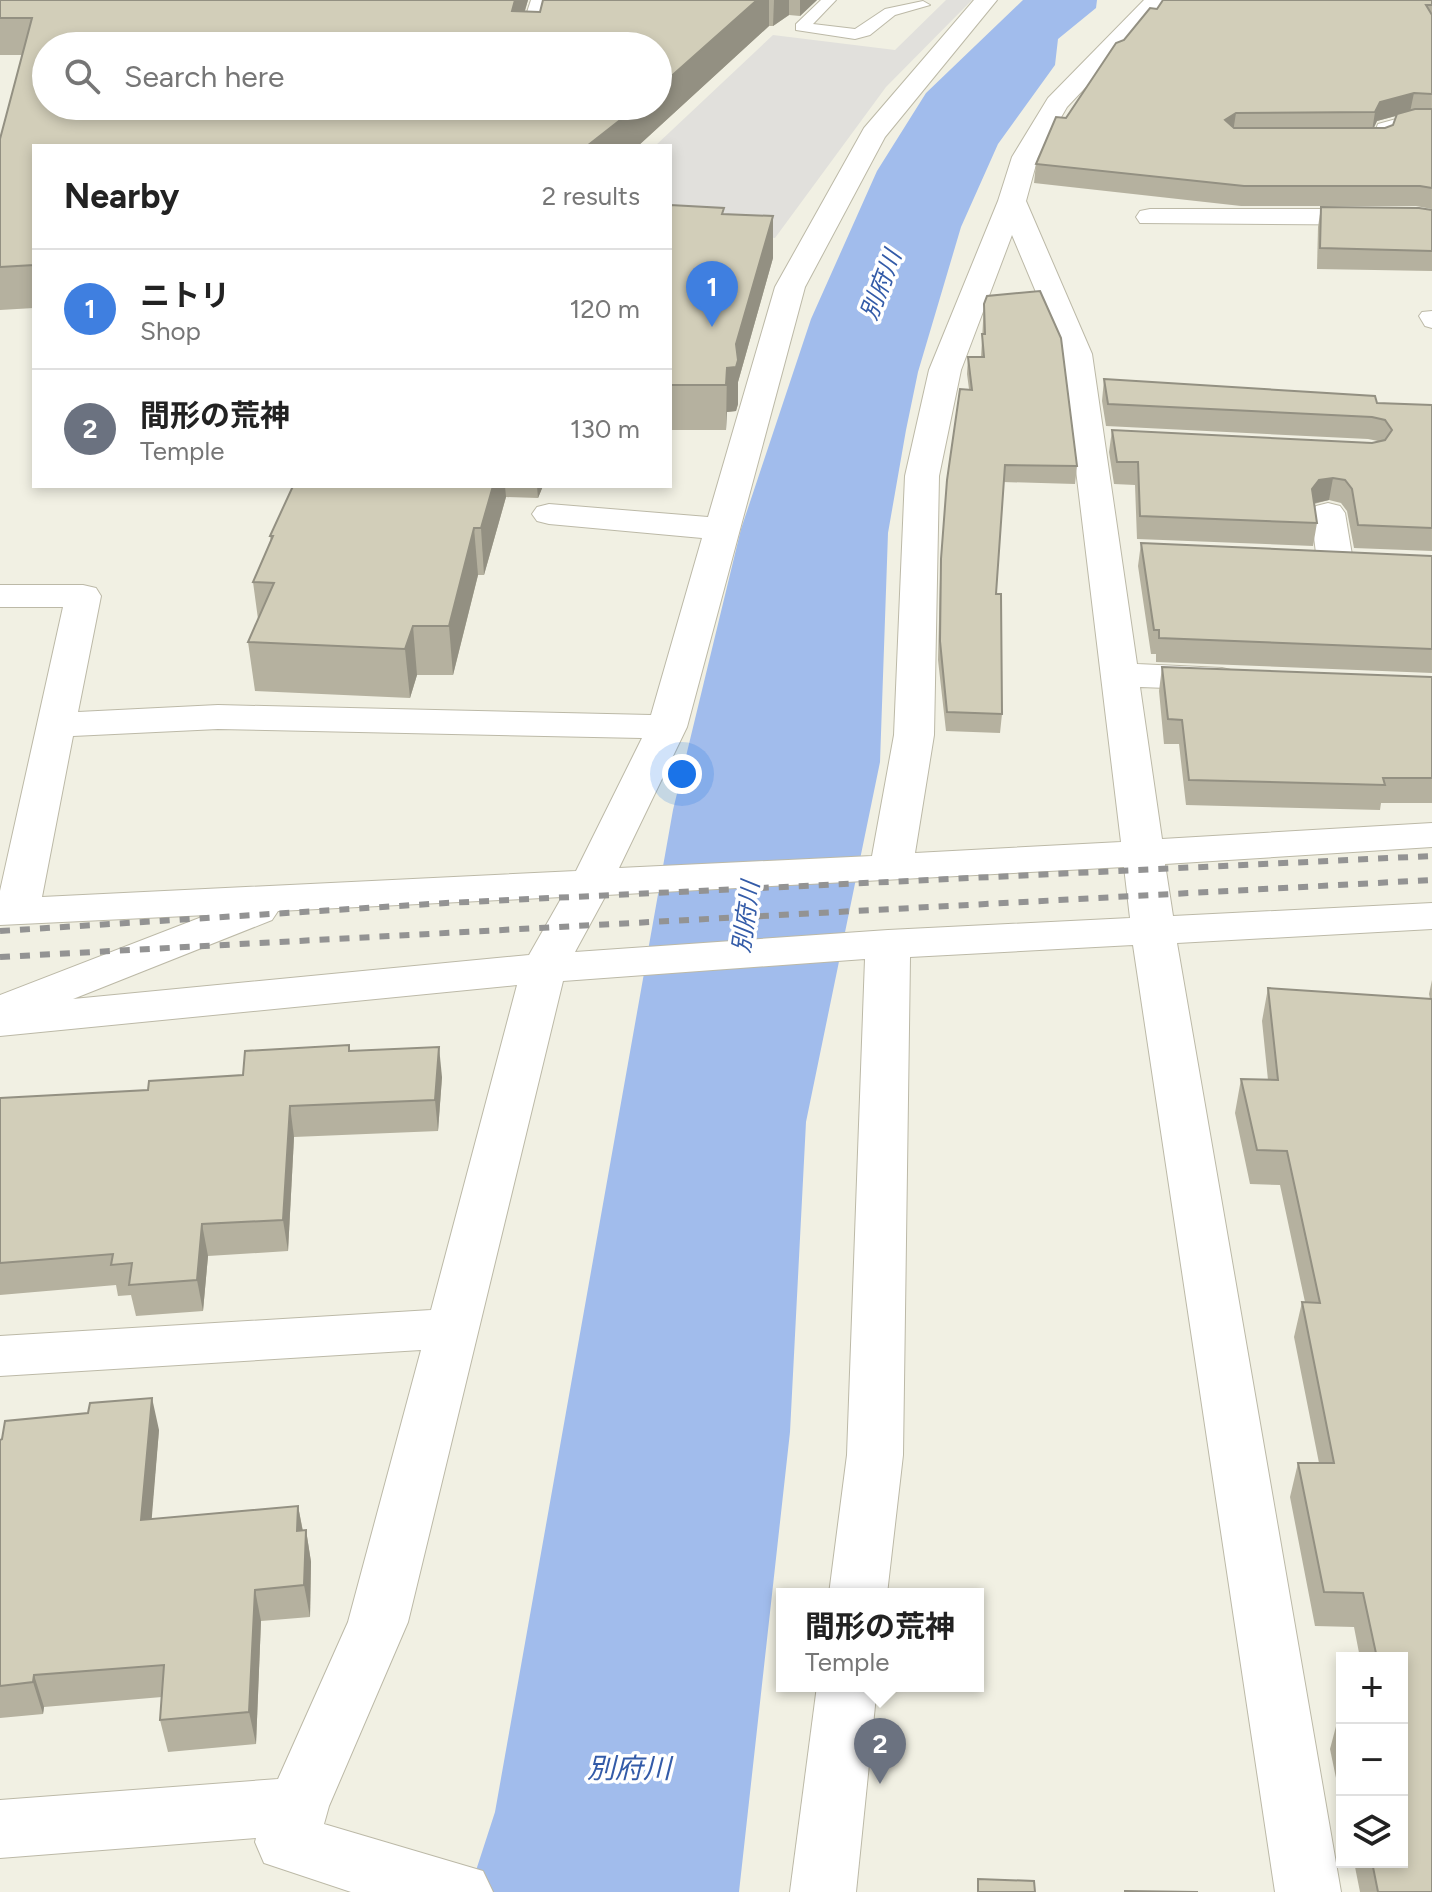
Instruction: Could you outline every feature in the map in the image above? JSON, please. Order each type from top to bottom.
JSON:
[{"type":"street","points":[[532,32],[542,0]]},
{"type":"street","points":[[448,1890],[287,1842],[297,1806],[378,1622],[544,968],[592,881],[667,727],[790,287],[873,134],[986,0]]},
{"type":"street","points":[[891,868],[914,735],[922,476],[945,370],[1012,201],[1025,157],[1057,103],[1157,0]]},
{"type":"street","points":[[534,144],[551,131],[546,120]]},
{"type":"street","points":[[1012,201],[1077,354],[1104,439],[1118,551],[1117,675],[1142,854],[1308,1892]]},
{"type":"street","points":[[1150,217],[1416,217],[1432,220]]},
{"type":"street","points":[[1328,513],[1334,561]]},
{"type":"street","points":[[549,514],[721,529]]},
{"type":"street","points":[[0,596],[83,596],[55,725],[8,912],[635,878],[891,868],[1432,835]]},
{"type":"street","points":[[1117,675],[1259,680]]},
{"type":"street","points":[[55,725],[218,717],[667,727]]},
{"type":"street","points":[[0,1012],[293,897]]},
{"type":"street","points":[[0,1021],[544,968],[888,944],[1432,916]]},
{"type":"street","points":[[859,1588],[875,1455],[888,944]]},
{"type":"street","points":[[0,1356],[452,1328]]},
{"type":"street","points":[[823,1892],[846,1692]]},
{"type":"street","points":[[0,1829],[297,1806]]},
{"type":"lane","points":[[829,0],[801,27],[855,34],[865,32],[890,12],[923,5]]},
{"type":"lane","points":[[1337,139],[1381,139],[1384,127],[1411,120],[1432,121]]},
{"type":"shaded area","points":[[946,0],[972,0],[886,87],[775,238],[672,226],[672,144],[657,144],[773,35],[895,50]]},
{"type":"water","name":"別府川","points":[[1023,0],[1097,0],[1096,8],[1058,39],[1055,65],[998,144],[961,227],[918,372],[906,430],[888,533],[880,762],[806,1122],[790,1432],[739,1892],[469,1892],[495,1812],[673,810],[741,529],[811,319],[877,171],[926,93]]},
{"type":"building","points":[[0,0],[515,0],[512,11],[540,12],[543,0],[757,0],[672,76],[672,32],[32,32],[32,120],[620,120],[590,144],[32,144],[32,265],[0,267],[0,139],[32,18],[0,18]]},
{"type":"building","points":[[1163,0],[1432,0],[1432,5],[1426,5],[1432,15],[1432,94],[1414,93],[1380,102],[1375,112],[1236,113],[1225,120],[1234,128],[1385,128],[1393,125],[1397,114],[1415,109],[1432,109],[1432,188],[1244,186],[1036,164],[1056,117],[1066,118],[1116,43],[1124,40],[1150,8],[1157,9]]},
{"type":"building","points":[[672,205],[724,208],[722,214],[773,216],[736,344],[738,360],[736,367],[727,368],[726,385],[672,385]]},
{"type":"building","points":[[1321,207],[1432,210],[1432,251],[1320,248]]},
{"type":"building","points":[[1040,291],[1061,338],[1077,466],[1005,465],[996,594],[1001,594],[1002,714],[947,712],[940,641],[941,559],[947,480],[960,389],[972,390],[968,357],[984,357],[982,334],[985,334],[984,304],[987,296]]},
{"type":"building","points":[[1104,379],[1375,396],[1377,403],[1432,405],[1432,528],[1358,525],[1352,489],[1345,480],[1333,478],[1319,480],[1312,489],[1317,523],[1140,516],[1138,462],[1117,462],[1112,430],[1372,443],[1385,440],[1392,430],[1385,420],[1372,417],[1108,404]]},
{"type":"building","points":[[292,488],[492,488],[481,528],[474,528],[449,626],[413,626],[405,649],[248,642],[274,583],[253,582],[273,536],[270,536]]},
{"type":"building","points":[[1141,543],[1432,556],[1432,649],[1159,638],[1159,630],[1154,630]]},
{"type":"building","points":[[1162,667],[1432,677],[1432,778],[1383,778],[1385,785],[1189,780],[1182,720],[1168,719]]},
{"type":"building","points":[[1268,988],[1432,999],[1432,1892],[1378,1892],[1373,1868],[1408,1868],[1408,1652],[1376,1652],[1363,1593],[1324,1592],[1298,1463],[1334,1463],[1302,1302],[1320,1303],[1287,1151],[1257,1150],[1241,1079],[1278,1080]]},
{"type":"building","points":[[349,1045],[349,1051],[439,1047],[435,1100],[290,1106],[283,1220],[202,1224],[197,1280],[129,1285],[132,1263],[111,1265],[113,1254],[0,1263],[0,1098],[148,1090],[149,1081],[243,1075],[245,1051]]},
{"type":"building","points":[[152,1398],[141,1520],[298,1506],[297,1531],[306,1530],[304,1585],[255,1590],[249,1712],[160,1720],[164,1665],[34,1675],[33,1682],[0,1686],[0,1440],[5,1421],[88,1413],[90,1403]]},
{"type":"building","points":[[978,1879],[1034,1881],[1035,1892],[978,1892]]},
{"type":"railway","points":[[0,931],[446,903],[1432,856]]},
{"type":"railway","points":[[0,957],[1432,880]]},
{"type":"place","name":"ニトリ","points":[[712,327]]},
{"type":"place","name":"間形の荒神","points":[[880,1784]]}]
